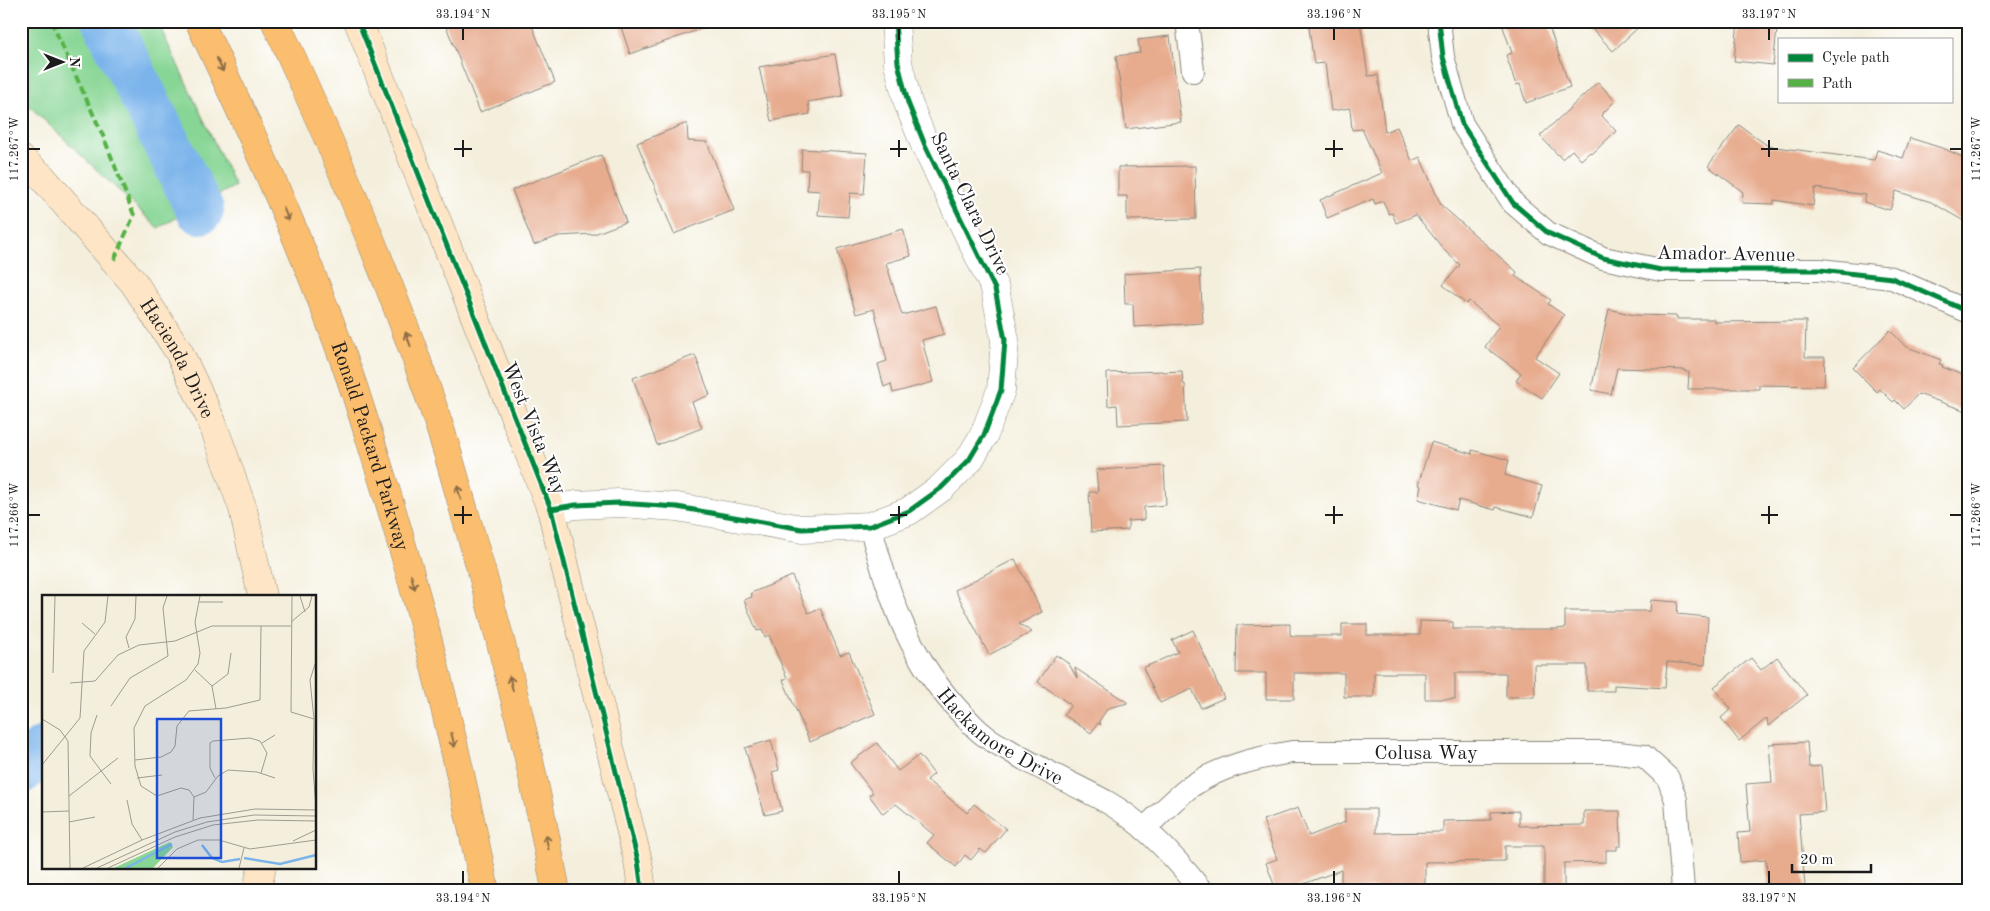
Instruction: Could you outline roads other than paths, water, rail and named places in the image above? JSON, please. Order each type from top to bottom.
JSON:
[{"type":"highway","name":"Ronald Packard Parkway","points":[[199,21],[243,113],[296,238],[350,378],[401,539],[431,648],[468,803],[485,890]]},
{"type":"highway","points":[[275,21],[316,110],[377,253],[438,422],[490,598],[540,809],[556,890]]},
{"type":"main road","name":"West Vista Way","points":[[358,21],[551,509],[633,842],[642,890]]},
{"type":"main road","name":"Hacienda Drive","points":[[21,159],[42,177],[134,283],[179,352],[212,422],[243,509],[262,595]]},
{"type":"main road","points":[[257,890],[262,868]]},
{"type":"street","name":"Santa Clara Drive","points":[[551,509],[576,505],[619,503],[676,508],[802,529],[870,526],[909,511],[941,488],[969,460],[984,435],[1001,390],[1005,340],[995,289],[925,146],[908,103],[898,63],[895,21]]},
{"type":"street","points":[[1187,21],[1193,72]]},
{"type":"street","name":"Amador Avenue","points":[[1439,21],[1443,57],[1462,124],[1513,202],[1548,233],[1603,258],[1661,270],[1820,270],[1892,278],[1969,312]]},
{"type":"street","name":"Hackamore Drive","points":[[870,526],[886,585],[908,638],[928,672],[949,700],[984,736],[1037,767],[1108,803],[1144,828],[1180,864],[1201,890]]},
{"type":"street","name":"Colusa Way","points":[[1144,828],[1190,788],[1219,771],[1257,758],[1292,752],[1609,752],[1644,756],[1668,778],[1676,800],[1684,890]]},
{"type":"waterway","points":[[106,21],[200,210]]},
{"type":"waterway","points":[[21,770],[42,752]]}]
